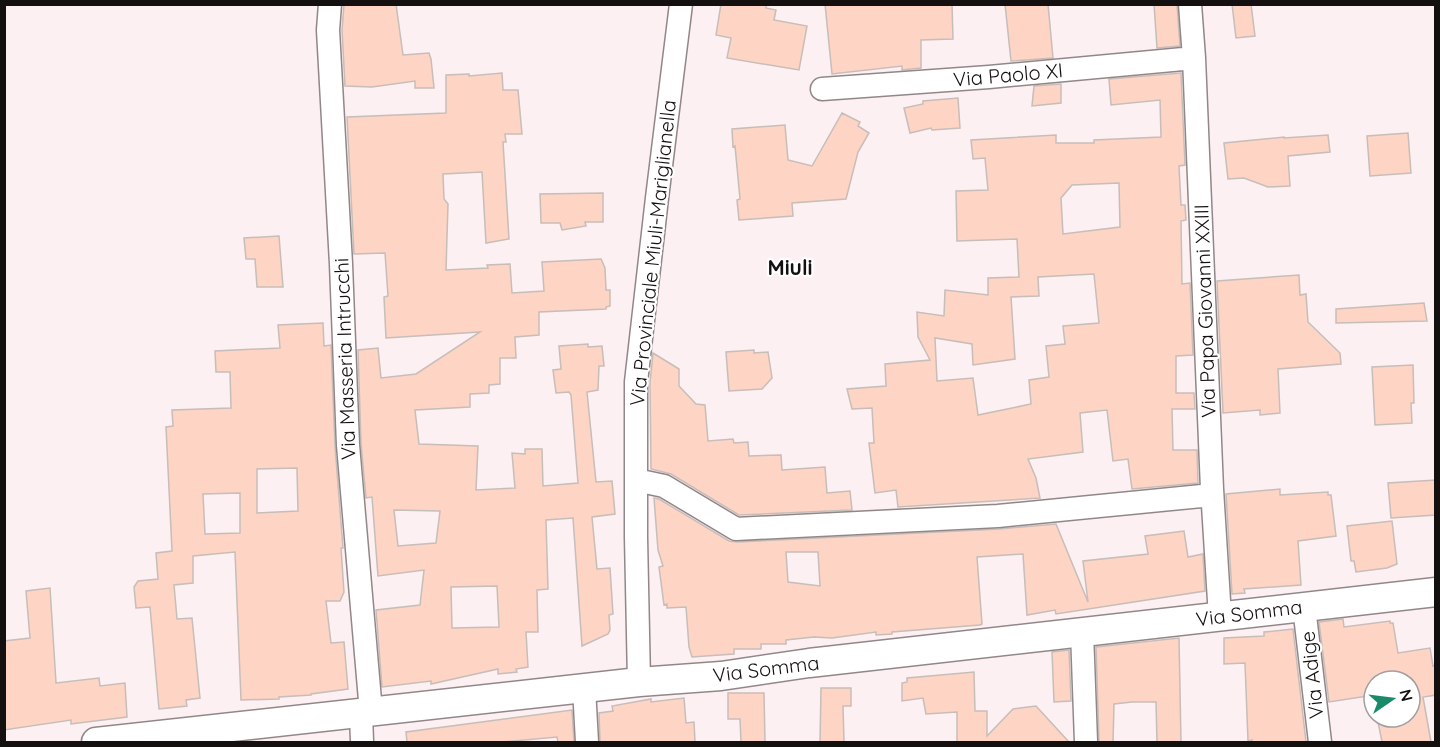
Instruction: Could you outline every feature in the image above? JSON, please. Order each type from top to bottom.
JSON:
[{"type":"street","name":"Via Masseria Intrucchi","points":[[330,4],[328,30],[348,445],[366,713],[362,742]]},
{"type":"street","name":"Via Provinciale Miuli-Mariglianella","points":[[639,682],[636,382],[681,4]]},
{"type":"street","name":"Via Papa Giovanni XXIII","points":[[1190,4],[1212,495],[1220,617]]},
{"type":"street","name":"Via Paolo XI","points":[[822,89],[989,77],[1194,58]]},
{"type":"street","points":[[636,480],[664,486],[736,529],[998,516],[1212,495]]},
{"type":"street","name":"Via Somma","points":[[96,742],[639,682],[721,676],[808,663],[1436,592]]},
{"type":"street","name":"Via Adige","points":[[1304,607],[1320,742]]},
{"type":"street","points":[[1082,632],[1086,742]]},
{"type":"street","points":[[584,688],[587,742]]},
{"type":"building","points":[[344,4],[396,4],[403,55],[429,53],[434,88],[415,88],[415,81],[372,87],[345,86],[342,30]]},
{"type":"building","points":[[721,4],[766,4],[766,8],[776,10],[774,20],[807,26],[799,70],[727,58],[731,38],[716,35]]},
{"type":"building","points":[[825,4],[952,4],[953,39],[921,40],[921,68],[902,70],[902,66],[832,74]]},
{"type":"building","points":[[1005,4],[1048,4],[1053,58],[1011,61]]},
{"type":"building","points":[[1154,4],[1177,4],[1180,46],[1157,48]]},
{"type":"building","points":[[1232,4],[1251,4],[1255,36],[1236,38]]},
{"type":"building","points":[[502,73],[503,90],[518,90],[522,134],[505,134],[506,142],[503,142],[509,239],[486,243],[482,172],[443,174],[444,199],[448,204],[446,270],[488,268],[487,265],[510,264],[512,293],[544,291],[542,262],[601,259],[605,268],[606,290],[610,290],[610,306],[606,309],[539,312],[539,335],[515,337],[516,358],[500,358],[500,384],[489,385],[489,393],[470,394],[470,407],[415,410],[419,444],[478,446],[476,490],[515,488],[512,453],[525,454],[525,449],[542,449],[543,486],[578,483],[571,395],[569,392],[556,393],[553,370],[561,369],[559,346],[588,344],[588,347],[602,346],[604,366],[599,366],[598,390],[587,392],[596,482],[612,481],[615,514],[592,517],[597,569],[610,568],[613,614],[609,615],[608,634],[582,646],[573,518],[546,520],[548,589],[537,590],[538,632],[526,632],[528,667],[516,669],[517,672],[498,674],[498,669],[431,684],[431,681],[382,687],[376,610],[420,605],[424,570],[378,576],[372,497],[366,498],[361,444],[358,350],[378,348],[381,378],[416,374],[480,332],[386,338],[384,297],[388,296],[385,253],[354,254],[347,117],[446,113],[446,75],[469,74],[469,76]],"holes":[[[394,510],[440,511],[436,543],[398,546]],[[497,586],[499,627],[452,628],[451,587]]]},
{"type":"building","points":[[1181,73],[1185,165],[1179,166],[1181,205],[1185,205],[1186,220],[1181,221],[1182,284],[1190,283],[1193,355],[1176,356],[1176,393],[1194,393],[1195,409],[1172,409],[1173,450],[1197,450],[1198,483],[1132,489],[1128,459],[1113,461],[1107,410],[1080,413],[1083,452],[1028,459],[1036,478],[1040,498],[898,507],[896,490],[875,493],[869,443],[874,443],[872,408],[852,409],[847,389],[886,386],[885,364],[930,360],[918,337],[917,312],[944,316],[945,290],[988,295],[988,278],[1019,277],[1017,239],[957,241],[956,191],[988,190],[985,158],[973,159],[971,140],[1056,135],[1056,143],[1094,143],[1094,140],[1161,137],[1160,100],[1111,105],[1109,79]],"holes":[[[1119,183],[1120,227],[1063,234],[1061,198],[1072,185]],[[1094,274],[1099,323],[1063,326],[1065,344],[1046,346],[1049,377],[1029,380],[1031,404],[978,415],[973,378],[937,381],[935,338],[972,344],[973,365],[1015,359],[1011,297],[1039,296],[1038,277]]]},
{"type":"building","points":[[1061,84],[1061,103],[1032,106],[1034,86]]},
{"type":"building","points":[[958,98],[960,128],[932,130],[931,128],[910,133],[904,108],[923,104],[923,101]]},
{"type":"building","points":[[842,113],[860,122],[858,126],[869,133],[858,152],[846,199],[792,203],[793,216],[739,220],[737,200],[740,199],[732,129],[785,125],[788,160],[812,166]]},
{"type":"building","points":[[1408,133],[1411,173],[1370,176],[1367,136]]},
{"type":"building","points":[[1328,135],[1330,152],[1288,156],[1290,186],[1268,187],[1244,178],[1228,179],[1224,143]]},
{"type":"building","points":[[603,193],[603,222],[585,222],[586,226],[562,230],[560,223],[541,223],[540,194]]},
{"type":"building","points":[[279,236],[283,287],[257,287],[255,259],[246,259],[244,238]]},
{"type":"building","points":[[1299,275],[1300,295],[1306,294],[1308,322],[1340,353],[1341,364],[1278,369],[1280,413],[1260,415],[1260,410],[1223,413],[1217,281]]},
{"type":"building","points":[[1424,303],[1427,321],[1336,323],[1336,309]]},
{"type":"building","points":[[323,323],[324,346],[331,345],[344,592],[340,601],[326,601],[331,643],[344,642],[348,689],[279,697],[279,699],[241,700],[235,552],[193,556],[193,583],[174,585],[177,619],[192,618],[200,698],[186,700],[187,706],[159,709],[150,607],[136,608],[134,587],[138,581],[158,579],[156,553],[172,551],[166,427],[173,426],[172,410],[231,408],[230,372],[216,372],[215,351],[280,348],[278,325]],"holes":[[[297,468],[298,511],[257,513],[257,469]],[[240,493],[240,533],[205,534],[203,494]]]},
{"type":"building","points":[[754,350],[754,353],[768,352],[772,378],[762,389],[729,391],[726,352]]},
{"type":"building","points":[[653,353],[679,369],[679,386],[696,404],[705,405],[708,441],[733,439],[734,443],[748,442],[749,456],[781,455],[782,470],[825,467],[827,493],[850,491],[852,510],[739,515],[671,474],[651,469],[650,383]]},
{"type":"building","points":[[1413,365],[1412,423],[1375,425],[1372,367]]},
{"type":"building","points":[[1436,480],[1436,515],[1391,518],[1388,483]]},
{"type":"building","points":[[1280,489],[1280,495],[1328,492],[1328,495],[1331,495],[1336,536],[1298,541],[1301,585],[1244,589],[1245,593],[1232,594],[1226,494]]},
{"type":"building","points":[[654,498],[729,541],[737,542],[1056,524],[1088,602],[1083,561],[1148,554],[1145,536],[1184,531],[1188,557],[1203,554],[1205,591],[1056,614],[1055,610],[1027,615],[1023,554],[977,557],[982,624],[980,625],[892,632],[892,634],[876,635],[876,632],[832,638],[786,640],[786,644],[761,644],[761,649],[734,649],[734,654],[692,657],[686,607],[667,608],[667,604],[664,605],[659,567],[663,566],[658,550]],"holes":[[[786,552],[818,552],[820,586],[788,582]]]},
{"type":"building","points":[[1392,521],[1397,564],[1387,568],[1356,572],[1354,561],[1351,561],[1347,526]]},
{"type":"building","points":[[50,588],[56,683],[99,678],[100,686],[125,683],[127,717],[71,724],[71,720],[4,730],[4,641],[30,638],[26,591]]},
{"type":"building","points":[[1343,619],[1344,627],[1390,621],[1393,623],[1398,653],[1430,648],[1433,666],[1436,665],[1436,695],[1423,697],[1431,742],[1382,742],[1379,729],[1422,729],[1422,669],[1362,669],[1362,697],[1329,702],[1319,622]]},
{"type":"building","points":[[1293,629],[1306,742],[1248,741],[1245,663],[1224,664],[1224,638],[1264,636],[1264,632]]},
{"type":"building","points":[[1179,638],[1181,742],[1157,742],[1156,702],[1132,702],[1114,704],[1113,742],[1099,742],[1096,647]]},
{"type":"building","points":[[1069,650],[1071,701],[1054,702],[1052,652]]},
{"type":"building","points":[[974,672],[975,711],[987,711],[987,736],[1013,709],[1036,706],[1069,742],[957,742],[957,712],[926,714],[923,698],[902,701],[902,683],[907,682],[907,678]]},
{"type":"building","points":[[821,688],[851,688],[851,706],[843,706],[844,742],[820,742]]},
{"type":"building","points":[[728,693],[764,693],[765,742],[741,742],[740,719],[728,719]]},
{"type":"building","points":[[684,698],[686,723],[694,722],[695,742],[600,742],[599,713],[613,711],[612,706],[651,699],[651,702]]},
{"type":"building","points":[[572,710],[574,742],[558,742],[557,737],[502,742],[407,742],[406,732]]},
{"type":"district","name":"Miuli","points":[[790,268]]}]
